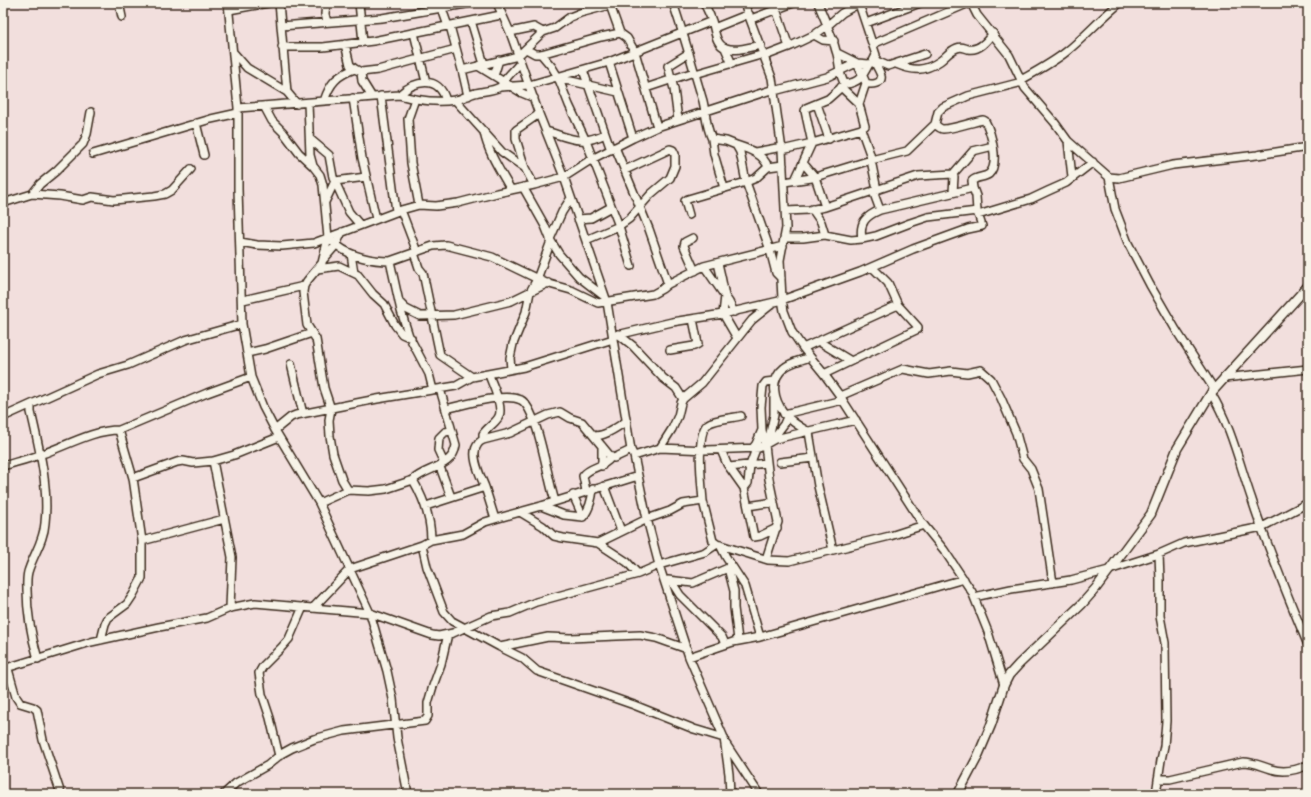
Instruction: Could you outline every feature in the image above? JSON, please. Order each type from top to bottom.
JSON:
[{"type":"street","points":[[119,3],[122,17]]},
{"type":"street","points":[[268,3],[228,7],[238,110],[238,189],[243,300],[242,324],[251,376],[263,407],[275,430],[319,503],[370,613],[393,699],[408,794]]},
{"type":"street","points":[[279,3],[287,92]]},
{"type":"street","points":[[326,3],[326,22]]},
{"type":"street","points":[[358,3],[364,42]]},
{"type":"street","points":[[281,26],[382,18],[472,3]]},
{"type":"street","points":[[497,3],[510,32],[539,114],[564,177],[606,300],[615,336],[626,421],[647,519],[659,565],[667,580],[688,653],[725,740],[759,794]]},
{"type":"street","points":[[673,3],[695,73],[705,111],[706,122],[712,139],[714,154],[724,188]]},
{"type":"street","points":[[704,3],[713,24],[716,36],[725,48],[732,64]]},
{"type":"street","points":[[744,3],[761,45],[772,78],[774,90],[782,148],[786,228],[780,260],[782,299],[784,311],[792,332],[841,398],[924,525],[964,579],[974,597],[988,632],[1004,685]]},
{"type":"street","points":[[755,152],[812,143],[861,129],[865,126],[858,104],[843,86],[834,41],[818,3]]},
{"type":"street","points":[[866,23],[920,3]]},
{"type":"street","points":[[873,44],[970,3],[1009,55],[1025,88],[1068,141],[1109,176],[1119,178],[1173,165],[1308,147]]},
{"type":"street","points":[[784,182],[815,177],[870,160],[907,151],[935,124],[938,112],[943,107],[960,99],[1021,81],[1057,59],[1081,39],[1104,15],[1120,3]]},
{"type":"street","points":[[502,84],[526,49],[543,32],[555,28],[570,17],[609,4],[620,33],[627,38],[635,52],[657,127]]},
{"type":"street","points":[[93,154],[196,124],[238,110],[264,106],[381,96],[399,96],[415,99],[446,101],[455,100],[502,84],[512,86],[529,85],[558,79],[635,52],[683,32],[713,24],[750,17],[789,4]]},
{"type":"street","points":[[646,88],[671,79],[732,64],[789,47],[814,35],[842,14],[859,4],[876,55],[865,79],[858,104]]},
{"type":"street","points":[[442,9],[456,49],[468,96]]},
{"type":"street","points":[[776,9],[789,47]]},
{"type":"street","points":[[282,47],[323,47],[364,42],[414,34],[502,15]]},
{"type":"street","points":[[471,21],[481,65],[502,84]]},
{"type":"street","points":[[510,32],[534,27],[543,32]]},
{"type":"street","points":[[526,49],[535,54],[541,54],[620,33]]},
{"type":"street","points":[[896,64],[908,69],[917,70],[940,62],[949,52],[958,48],[963,47],[972,49],[985,44],[993,33]]},
{"type":"street","points":[[414,34],[426,82]]},
{"type":"street","points":[[814,35],[823,40],[834,41]]},
{"type":"street","points":[[345,44],[350,65],[358,71],[362,81],[372,97]]},
{"type":"street","points":[[725,48],[739,49],[761,45]]},
{"type":"street","points":[[324,101],[333,83],[343,74],[358,71],[378,70],[456,49]]},
{"type":"street","points":[[233,52],[247,68],[287,92],[297,104]]},
{"type":"street","points":[[678,120],[677,105],[668,66],[689,53]]},
{"type":"street","points":[[837,53],[857,63],[865,79],[872,85],[880,80],[888,66]]},
{"type":"street","points":[[541,54],[552,67],[586,141],[619,226],[631,266]]},
{"type":"street","points":[[240,242],[257,245],[282,246],[314,243],[398,210],[419,205],[436,206],[458,203],[564,177],[592,159],[633,138],[657,127],[686,117],[774,90],[826,77],[857,63],[872,62],[888,66],[925,54]]},
{"type":"street","points":[[462,70],[499,60],[519,59]]},
{"type":"street","points":[[494,76],[499,60]]},
{"type":"street","points":[[608,62],[633,138]]},
{"type":"street","points":[[872,62],[881,76]]},
{"type":"street","points":[[583,70],[605,134],[625,170],[649,229],[668,284]]},
{"type":"street","points":[[558,79],[618,92]]},
{"type":"street","points":[[794,180],[812,143],[805,111],[806,108],[828,99],[843,86],[865,79]]},
{"type":"street","points":[[399,96],[405,90],[426,82],[433,83],[441,89],[446,101]]},
{"type":"street","points":[[512,86],[534,98]]},
{"type":"street","points":[[381,96],[398,210],[416,252],[440,355],[472,377]]},
{"type":"street","points":[[353,98],[362,158],[376,219]]},
{"type":"street","points":[[415,99],[408,119],[411,163],[419,205]]},
{"type":"street","points":[[455,100],[502,152],[525,168]]},
{"type":"street","points":[[308,103],[310,155],[313,166]]},
{"type":"street","points":[[817,104],[828,139]]},
{"type":"street","points":[[677,105],[684,112],[686,117]]},
{"type":"street","points":[[264,106],[272,121],[320,175],[323,185],[328,238],[320,266]]},
{"type":"street","points":[[32,194],[40,184],[56,171],[83,144],[87,134],[91,112]]},
{"type":"street","points":[[534,185],[525,168],[516,139],[516,130],[539,114]]},
{"type":"street","points":[[275,430],[290,417],[296,414],[303,414],[377,399],[456,386],[472,377],[489,375],[511,369],[524,368],[615,336],[693,319],[734,312],[774,302],[872,268],[913,249],[968,229],[982,226],[972,181],[975,178],[990,173],[994,167],[995,160],[993,146],[987,124],[983,120],[944,129],[935,124]]},
{"type":"street","points":[[196,124],[204,155]]},
{"type":"street","points":[[861,129],[870,154],[875,191],[880,210]]},
{"type":"street","points":[[546,131],[577,140],[586,141],[605,134]]},
{"type":"street","points":[[484,132],[495,162],[511,190]]},
{"type":"street","points":[[712,139],[726,141],[751,149],[762,157],[768,167]]},
{"type":"street","points":[[310,140],[329,155],[334,180],[349,212],[360,225]]},
{"type":"street","points":[[1068,141],[1072,177]]},
{"type":"street","points":[[736,145],[740,152],[746,182],[770,250],[776,273],[781,278]]},
{"type":"street","points":[[785,211],[825,207],[875,191],[890,184],[918,176],[953,174],[973,151],[993,146]]},
{"type":"street","points":[[514,160],[519,149]]},
{"type":"street","points":[[586,240],[619,226],[629,219],[652,194],[670,178],[676,166],[675,154],[673,150],[670,149],[625,170]]},
{"type":"street","points":[[328,238],[351,254],[379,261],[390,261],[433,246],[446,245],[492,258],[548,284],[571,290],[598,303],[606,300],[653,294],[668,284],[704,266],[770,250],[783,242],[825,235],[851,240],[862,239],[876,236],[928,217],[978,213],[1031,199],[1066,182],[1093,162]]},
{"type":"street","points":[[802,163],[815,177],[825,207]]},
{"type":"street","points":[[689,215],[685,202],[688,199],[746,182],[756,178],[768,167],[783,165]]},
{"type":"street","points":[[3,203],[32,194],[83,200],[92,197],[114,200],[166,194],[172,190],[191,169]]},
{"type":"street","points":[[953,174],[953,192]]},
{"type":"street","points":[[1109,176],[1115,209],[1128,243],[1150,285],[1213,391],[1226,419],[1252,500],[1281,581],[1307,641]]},
{"type":"street","points":[[334,180],[366,177]]},
{"type":"street","points":[[324,204],[334,180]]},
{"type":"street","points":[[523,187],[546,226],[551,240],[559,254],[578,277],[606,300]]},
{"type":"street","points":[[862,239],[860,231],[863,223],[869,215],[880,210],[973,188]]},
{"type":"street","points":[[511,369],[510,358],[513,344],[526,312],[530,292],[537,279],[562,212],[571,198]]},
{"type":"street","points":[[578,219],[591,218],[611,207]]},
{"type":"street","points":[[812,209],[821,222],[825,235]]},
{"type":"street","points":[[342,232],[336,245],[304,286],[303,292],[308,325],[316,339],[324,388],[331,408],[329,420],[333,454],[342,480],[348,490]]},
{"type":"street","points":[[693,238],[684,242],[684,246],[695,270]]},
{"type":"street","points":[[351,254],[354,273]]},
{"type":"street","points":[[319,503],[348,490],[369,491],[386,489],[413,480],[419,475],[442,465],[455,451],[456,445],[446,409],[411,338],[401,311],[390,261]]},
{"type":"street","points":[[718,263],[722,276],[725,296],[723,314],[737,338]]},
{"type":"street","points":[[320,266],[339,266],[358,275],[373,294],[384,304],[395,325],[402,334],[411,338]]},
{"type":"street","points":[[704,266],[725,296],[734,312]]},
{"type":"street","points":[[824,374],[918,330],[918,327],[898,305],[888,283],[872,268]]},
{"type":"street","points":[[399,302],[406,309],[420,316],[454,315],[511,301],[548,284]]},
{"type":"street","points":[[243,300],[304,286]]},
{"type":"street","points":[[958,794],[991,725],[1004,685],[1009,675],[1082,604],[1109,570],[1151,514],[1178,449],[1213,391],[1308,286]]},
{"type":"street","points":[[660,448],[672,429],[683,399],[702,382],[752,320],[774,302]]},
{"type":"street","points":[[803,348],[898,305]]},
{"type":"street","points":[[742,310],[752,320]]},
{"type":"street","points":[[670,350],[698,344],[693,319]]},
{"type":"street","points":[[3,417],[98,374],[128,365],[185,340],[242,324]]},
{"type":"street","points":[[247,353],[265,349],[312,333]]},
{"type":"street","points":[[615,336],[633,346],[663,378],[676,388],[683,399]]},
{"type":"street","points":[[818,341],[852,361]]},
{"type":"street","points":[[766,559],[778,522],[767,463],[768,442],[774,415],[775,381],[784,368],[810,357]]},
{"type":"street","points":[[291,364],[303,414]]},
{"type":"street","points":[[786,415],[841,398],[903,369],[929,374],[950,371],[967,373],[981,370],[991,379],[1001,398],[1016,433],[1023,459],[1031,469],[1039,489],[1053,583]]},
{"type":"street","points":[[1224,378],[1308,369]]},
{"type":"street","points":[[483,440],[483,434],[500,416],[501,412],[498,398],[489,375]]},
{"type":"street","points":[[3,466],[41,455],[110,430],[120,430],[251,376]]},
{"type":"street","points":[[768,442],[762,430],[761,407],[763,386],[766,382],[775,381]]},
{"type":"street","points":[[774,396],[786,415],[808,432],[818,486],[833,550]]},
{"type":"street","points":[[446,409],[498,398],[521,400],[527,406],[534,422],[555,501]]},
{"type":"street","points":[[31,405],[31,412],[41,455],[46,506],[45,523],[36,554],[29,569],[27,581],[27,612],[38,659]]},
{"type":"street","points":[[495,519],[475,460],[475,451],[478,444],[483,440],[510,433],[548,415],[560,412],[570,418],[582,422],[611,457]]},
{"type":"street","points":[[583,517],[590,504],[590,490],[583,476],[585,473],[602,466],[611,457],[660,448],[722,450],[762,448],[784,424],[786,415]]},
{"type":"street","points":[[741,416],[707,424],[699,450],[703,501],[713,541],[719,545],[766,559],[789,561],[890,536],[924,525]]},
{"type":"street","points":[[768,442],[856,420]]},
{"type":"street","points":[[594,436],[606,433],[626,421]]},
{"type":"street","points":[[101,640],[108,618],[127,604],[142,578],[142,541],[133,478],[120,430]]},
{"type":"street","points":[[744,488],[748,483],[754,449],[762,430]]},
{"type":"street","points":[[451,431],[445,432],[439,438],[438,450],[451,497]]},
{"type":"street","points":[[133,478],[177,462],[183,461],[193,463],[213,461],[234,455],[279,437]]},
{"type":"street","points":[[602,446],[602,466]]},
{"type":"street","points":[[722,450],[729,467],[744,488],[754,536],[760,536],[777,528]]},
{"type":"street","points":[[780,462],[813,458]]},
{"type":"street","points":[[213,461],[232,558],[230,608]]},
{"type":"street","points":[[729,467],[767,463]]},
{"type":"street","points":[[313,608],[350,569],[422,545],[431,540],[464,534],[485,522],[638,476]]},
{"type":"street","points":[[413,480],[426,506],[431,540]]},
{"type":"street","points":[[604,486],[621,531]]},
{"type":"street","points":[[426,506],[485,487]]},
{"type":"street","points":[[573,495],[583,517]]},
{"type":"street","points":[[598,543],[647,519],[670,511],[683,504],[703,501]]},
{"type":"street","points":[[748,506],[774,502]]},
{"type":"street","points":[[974,597],[1011,589],[1071,580],[1159,554],[1184,543],[1262,527],[1308,503]]},
{"type":"street","points":[[541,506],[564,515],[583,517]]},
{"type":"street","points":[[520,512],[543,526],[554,536],[598,543],[627,562],[638,574]]},
{"type":"street","points":[[142,541],[224,519]]},
{"type":"street","points":[[422,545],[427,567],[444,612],[452,621],[522,658],[537,671],[634,705],[725,740]]},
{"type":"street","points":[[61,794],[43,740],[37,710],[33,707],[20,703],[16,697],[5,669],[101,640],[207,618],[230,608],[255,603],[370,613],[432,635],[439,636],[465,628],[491,616],[510,613],[536,602],[638,574],[659,565],[705,552],[719,545]]},
{"type":"street","points":[[719,545],[729,566],[734,591],[734,608],[738,640]]},
{"type":"street","points":[[1156,794],[1164,746],[1166,721],[1165,643],[1160,616],[1159,554]]},
{"type":"street","points":[[667,580],[693,583],[729,566]]},
{"type":"street","points":[[729,566],[746,586],[760,636]]},
{"type":"street","points":[[500,647],[548,637],[570,638],[640,635],[656,638],[688,653],[760,636],[964,579]]},
{"type":"street","points":[[667,580],[722,637],[725,644]]},
{"type":"street","points":[[279,756],[262,694],[259,673],[263,666],[288,639],[303,607]]},
{"type":"street","points":[[224,794],[236,783],[268,765],[279,756],[292,748],[309,741],[344,731],[421,722],[425,720],[428,716],[428,703],[441,664],[448,634]]},
{"type":"street","points":[[725,740],[730,794]]},
{"type":"street","points":[[1158,779],[1170,780],[1243,762],[1255,763],[1272,770],[1284,771],[1299,769],[1308,765]]}]
